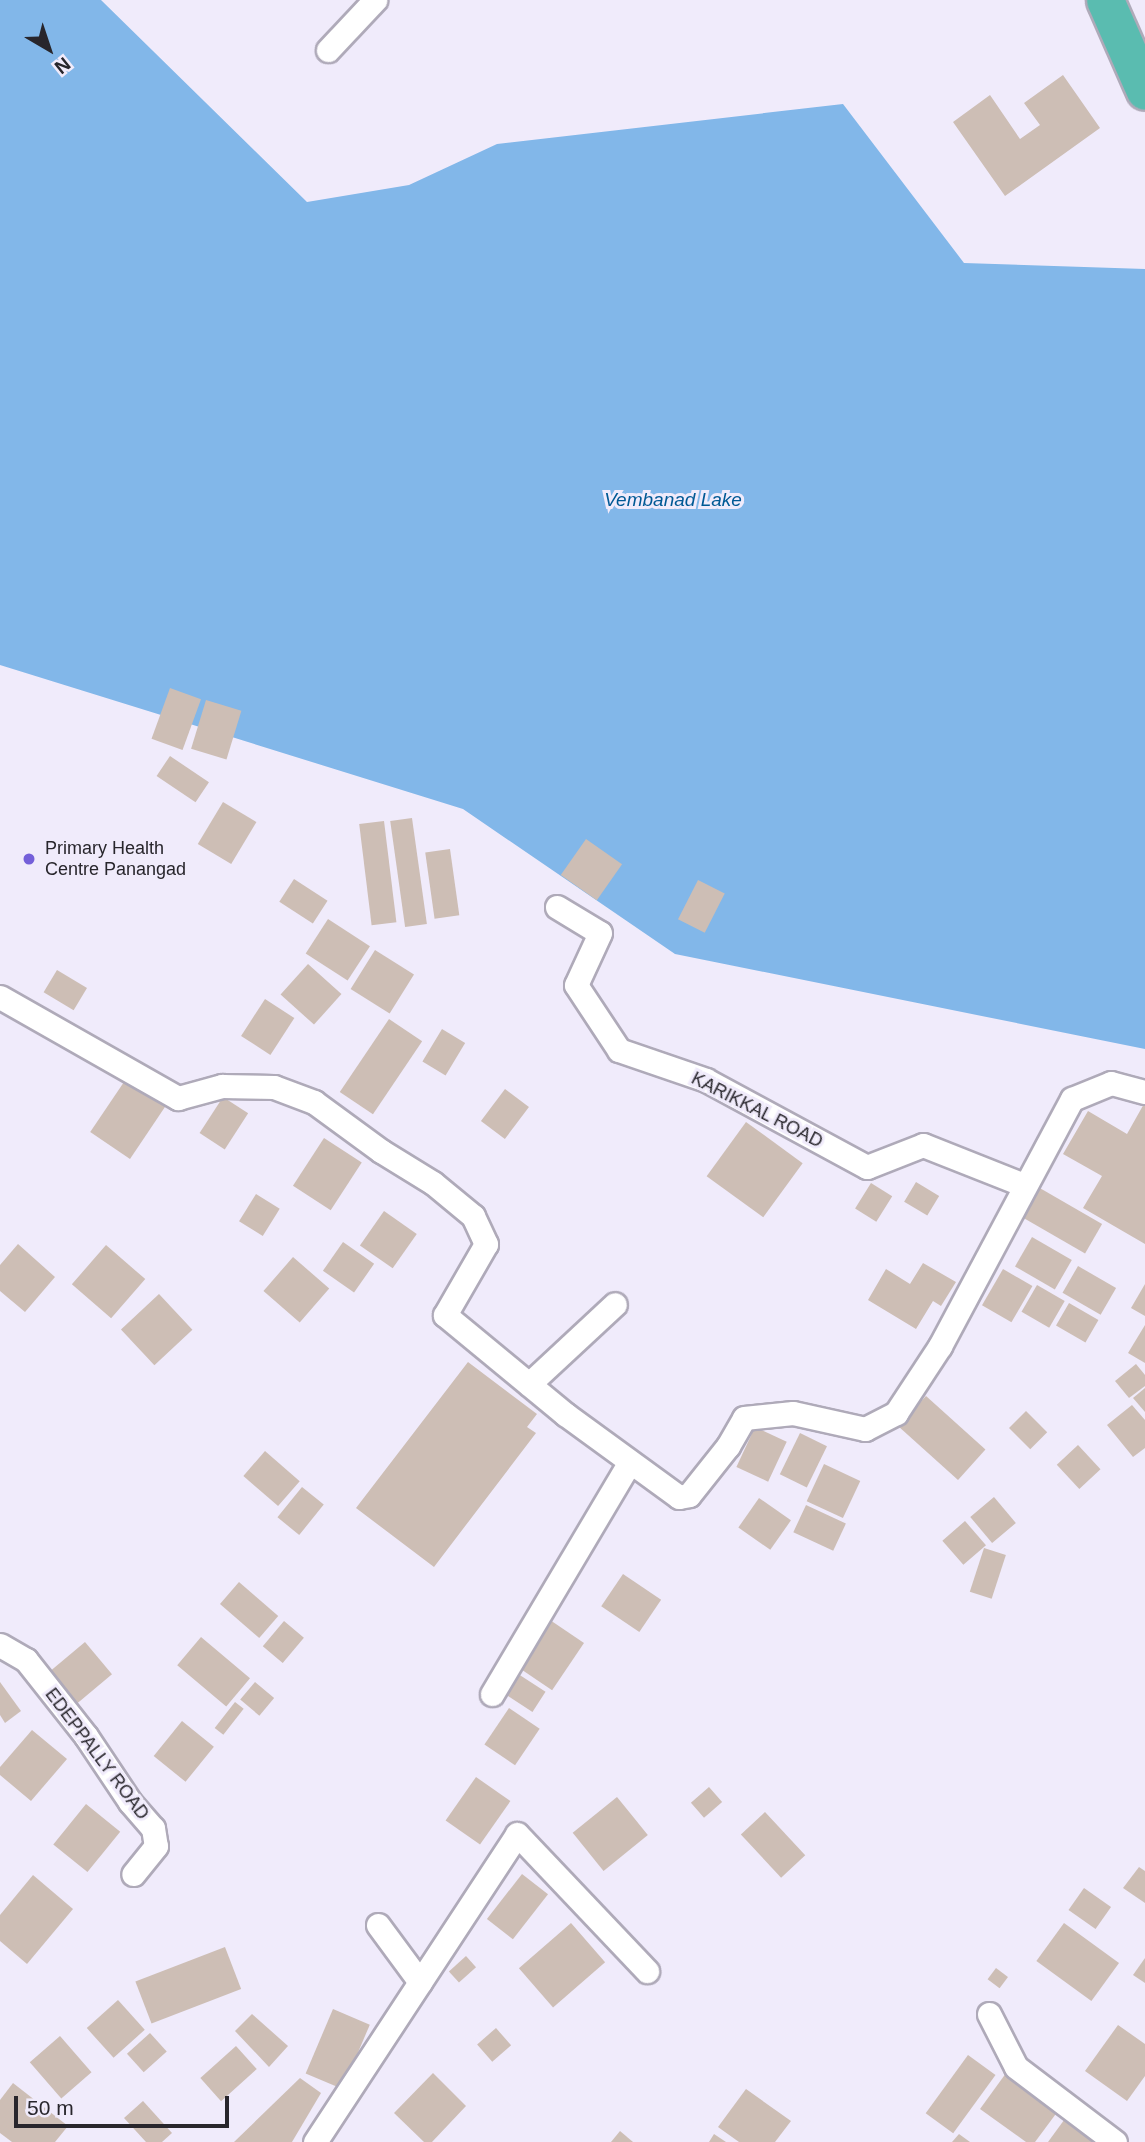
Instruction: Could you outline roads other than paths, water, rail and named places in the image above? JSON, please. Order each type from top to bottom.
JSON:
[{"type":"highway","points":[[1105,0],[1145,91]]},
{"type":"street","points":[[328,50],[375,0]]},
{"type":"street","name":"KARIKKAL ROAD","points":[[557,907],[600,933],[576,985],[619,1050],[706,1080],[867,1167],[923,1145],[1024,1185]]},
{"type":"street","points":[[0,997],[178,1098],[222,1086],[274,1087],[314,1102],[381,1151],[433,1183],[473,1216],[486,1244],[445,1315],[629,1463],[679,1497],[689,1495],[728,1446],[744,1418],[793,1413],[865,1429],[896,1413],[940,1346],[1072,1099],[1111,1083],[1145,1092]]},
{"type":"street","points":[[529,1384],[615,1304]]},
{"type":"street","points":[[492,1695],[629,1463]]},
{"type":"street","name":"EDEPPALLY ROAD","points":[[0,1646],[26,1660],[86,1736],[130,1802],[153,1828],[156,1846],[133,1874]]},
{"type":"street","points":[[315,2142],[517,1834],[647,1971]]},
{"type":"street","points":[[378,1925],[420,1982]]},
{"type":"street","points":[[989,2014],[1016,2067],[1115,2142]]},
{"type":"water","name":"Vembanad Lake","points":[[0,0],[101,0],[307,202],[409,185],[497,144],[843,104],[964,263],[1145,269],[1145,1049],[675,954],[463,809],[0,665]]},
{"type":"place","name":"Primary Health Centre Panangad","points":[[29,859]]}]
